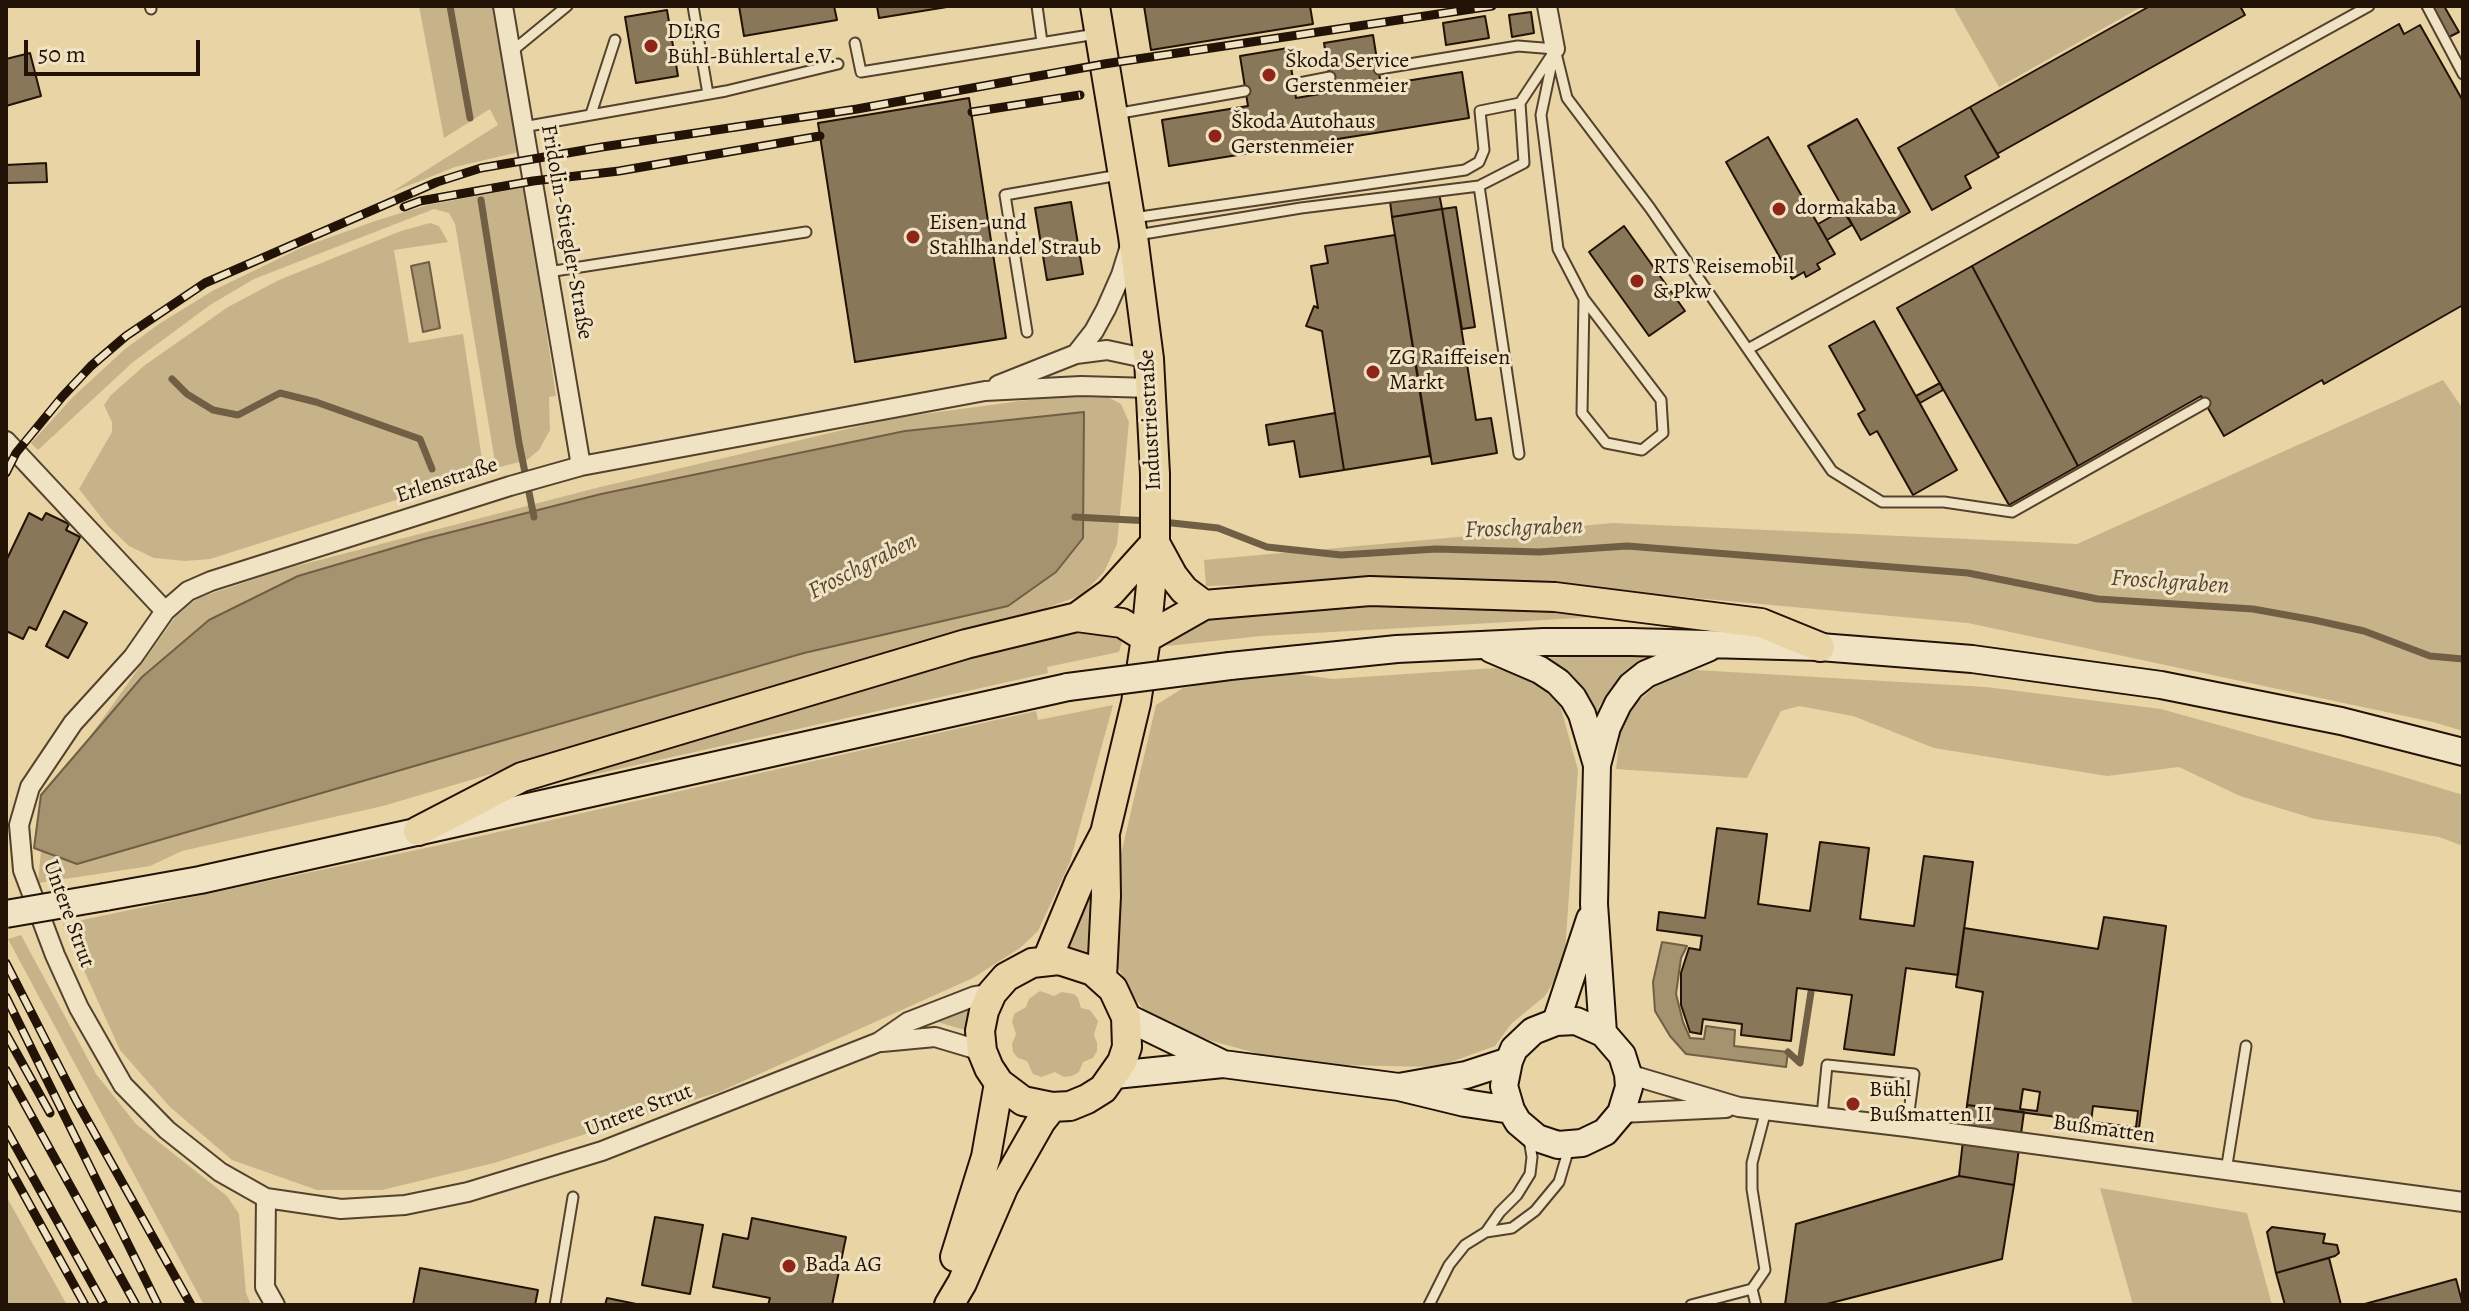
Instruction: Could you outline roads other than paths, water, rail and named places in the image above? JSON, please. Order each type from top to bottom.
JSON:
[{"type":"main road","name":"Industriestraße","points":[[1097,20],[1149,359],[1155,504],[1155,543],[1146,638],[1136,703],[1105,833]]},
{"type":"main road","points":[[418,831],[522,777],[966,644],[1077,617],[1110,593],[1155,543],[1184,590],[1204,605]]},
{"type":"main road","points":[[1077,617],[1122,623],[1146,638],[1204,605],[1370,591],[1555,597],[1761,623],[1820,647]]},
{"type":"main road","points":[[6,914],[200,880],[1068,687],[1397,649],[1617,642],[1820,647],[1972,659],[2161,685],[2341,721],[2463,752]]},
{"type":"main road","points":[[1603,1033],[1594,904],[1597,765],[1612,714],[1631,686],[1646,674],[1719,644]]},
{"type":"main road","points":[[1479,645],[1540,670],[1573,698],[1582,714],[1597,765]]},
{"type":"main road","points":[[1047,960],[1079,883],[1105,833]]},
{"type":"main road","points":[[1102,977],[1105,833]]},
{"type":"main road","points":[[1556,1022],[1594,904]]},
{"type":"main road","points":[[1047,960],[1071,962],[1102,977],[1121,1002],[1126,1017],[1127,1047],[1115,1075],[1103,1089],[1070,1106],[1052,1107],[1023,1101],[999,1083],[982,1051],[980,1031],[992,993],[1018,969],[1047,960]]},
{"type":"main road","points":[[1126,1017],[1223,1064]]},
{"type":"main road","points":[[1576,1021],[1603,1033],[1622,1055],[1628,1074],[1629,1087],[1621,1113],[1605,1132],[1594,1139],[1570,1145],[1548,1142],[1528,1132],[1511,1110],[1504,1086],[1514,1049],[1533,1031],[1556,1022],[1576,1021]]},
{"type":"main road","points":[[1399,1087],[1466,1075],[1509,1061]]},
{"type":"main road","points":[[1115,1075],[1223,1064],[1399,1087],[1511,1110]]},
{"type":"main road","points":[[947,1305],[948,1278],[993,1129],[999,1083]]},
{"type":"main road","points":[[947,1305],[962,1283],[990,1214],[1014,1167],[1052,1107]]},
{"type":"street","name":"Fridolin-Stiegler-Straße","points":[[503,6],[581,466]]},
{"type":"street","points":[[1547,6],[1555,49]]},
{"type":"street","points":[[1076,354],[1094,331],[1121,275],[1131,227]]},
{"type":"street","name":"Erlenstraße","points":[[985,391],[1076,354],[1107,350],[1149,359]]},
{"type":"street","name":"Erlenstraße","points":[[165,611],[188,591],[211,581],[581,466],[985,391],[1081,386],[1151,388]]},
{"type":"street","points":[[6,441],[165,611]]},
{"type":"street","name":"Untere Strut","points":[[165,611],[133,657],[73,723],[30,787],[19,825],[23,870],[79,1008],[123,1085],[167,1130],[220,1172],[266,1198],[341,1209],[405,1205],[468,1192],[602,1151],[879,1042],[908,1022],[975,996],[992,993]]},
{"type":"street","name":"Untere Strut","points":[[879,1042],[935,1037],[982,1051]]},
{"type":"street","name":"Bußmatten","points":[[1628,1074],[1739,1107]]},
{"type":"street","name":"Bußmatten","points":[[1621,1113],[1739,1107],[2463,1202]]},
{"type":"street","points":[[266,1198],[265,1287],[275,1305]]},
{"type":"lane","points":[[511,52],[567,6]]},
{"type":"lane","points":[[693,6],[708,94]]},
{"type":"lane","points":[[1037,6],[1042,42]]},
{"type":"lane","points":[[1748,349],[2369,6]]},
{"type":"lane","points":[[2427,6],[2463,74]]},
{"type":"lane","points":[[855,43],[861,72],[1042,42],[1097,20]]},
{"type":"lane","points":[[591,114],[615,40]]},
{"type":"lane","points":[[1379,69],[1518,46],[1555,49]]},
{"type":"lane","points":[[1131,227],[1479,186],[1524,163],[1520,103],[1555,49]]},
{"type":"lane","points":[[1555,49],[1541,115],[1558,249],[1584,299],[1661,400],[1663,433],[1642,450],[1606,443],[1582,413],[1584,299]]},
{"type":"lane","points":[[1555,49],[1567,98],[1650,208],[1832,471],[1882,502],[1944,502],[2012,512],[2205,403]]},
{"type":"lane","points":[[523,127],[708,94],[838,64]]},
{"type":"lane","points":[[1294,84],[1330,77]]},
{"type":"lane","points":[[1112,115],[1245,91]]},
{"type":"lane","points":[[1131,227],[1465,170],[1479,162],[1484,150],[1480,111],[1520,103]]},
{"type":"lane","points":[[1027,332],[1005,195],[1122,175]]},
{"type":"lane","points":[[1479,186],[1519,454]]},
{"type":"lane","points":[[548,272],[806,232]]},
{"type":"lane","points":[[2226,1171],[2246,1046]]},
{"type":"lane","points":[[1822,1116],[1827,1065],[1914,1074],[1907,1127]]},
{"type":"lane","points":[[1691,1305],[1752,1289],[1765,1270],[1752,1189],[1752,1163],[1766,1110]]},
{"type":"lane","points":[[1486,1232],[1530,1174],[1532,1157],[1528,1132]]},
{"type":"lane","points":[[1429,1305],[1449,1265],[1465,1245],[1486,1232],[1512,1228],[1535,1211],[1559,1182],[1570,1145]]},
{"type":"lane","points":[[555,1305],[573,1197]]},
{"type":"lane","points":[[1439,1286],[1441,1305]]},
{"type":"lane","points":[[1752,1289],[1756,1305]]},
{"type":"water","points":[[429,262],[440,328],[423,332],[411,266]]},
{"type":"water","points":[[1084,412],[1083,538],[1056,572],[1008,606],[804,653],[77,864],[34,848],[41,795],[142,677],[209,620],[298,576],[424,539],[601,494],[905,431]]},
{"type":"water","points":[[1662,942],[1687,946],[1681,958],[1676,994],[1690,1038],[1704,1039],[1706,1026],[1735,1030],[1734,1046],[1788,1052],[1786,1067],[1686,1054],[1670,1036],[1655,1011],[1653,982]]},
{"type":"waterway","name":"Froschgraben","points":[[450,6],[470,118]]},
{"type":"waterway","name":"Froschgraben","points":[[481,200],[519,443],[534,517]]},
{"type":"waterway","points":[[172,379],[187,394],[213,410],[238,415],[280,393],[316,402],[420,439],[432,469]]},
{"type":"waterway","name":"Froschgraben","points":[[1075,517],[1150,521]]},
{"type":"waterway","name":"Froschgraben","points":[[1163,522],[1218,528],[1267,547],[1341,555],[1436,549],[1539,552],[1627,546],[1968,573],[2098,599],[2253,609],[2364,631],[2430,656],[2463,659]]},
{"type":"waterway","points":[[1788,1052],[1800,1063],[1811,992]]},
{"type":"railway","points":[[6,473],[16,453],[91,366],[126,336],[205,283],[437,182],[481,168],[857,109],[1104,64],[1492,6]]},
{"type":"railway","points":[[972,112],[1080,95]]},
{"type":"railway","points":[[404,207],[420,201],[533,181],[619,171],[820,136]]},
{"type":"railway","points":[[6,963],[76,1100],[191,1305]]},
{"type":"railway","points":[[6,997],[158,1305]]},
{"type":"railway","points":[[6,1034],[50,1113]]},
{"type":"railway","points":[[6,1070],[136,1305]]},
{"type":"railway","points":[[6,1129],[104,1305]]},
{"type":"railway","points":[[6,1162],[85,1305]]},
{"type":"place","name":"DLRG Bühl-Bühlertal e.V.","points":[[651,46]]},
{"type":"place","name":"Škoda Service Gerstenmeier","points":[[1269,75]]},
{"type":"place","name":"Škoda Autohaus Gerstenmeier","points":[[1215,136]]},
{"type":"place","name":"dormakaba","points":[[1779,209]]},
{"type":"place","name":"Eisen- und Stahlhandel Straub","points":[[913,237]]},
{"type":"place","name":"RTS Reisemobil & Pkw","points":[[1637,281]]},
{"type":"place","name":"ZG Raiffeisen Markt","points":[[1373,372]]},
{"type":"place","name":"Bühl Bußmatten II","points":[[1853,1104]]},
{"type":"place","name":"Bada AG","points":[[789,1266]]}]
